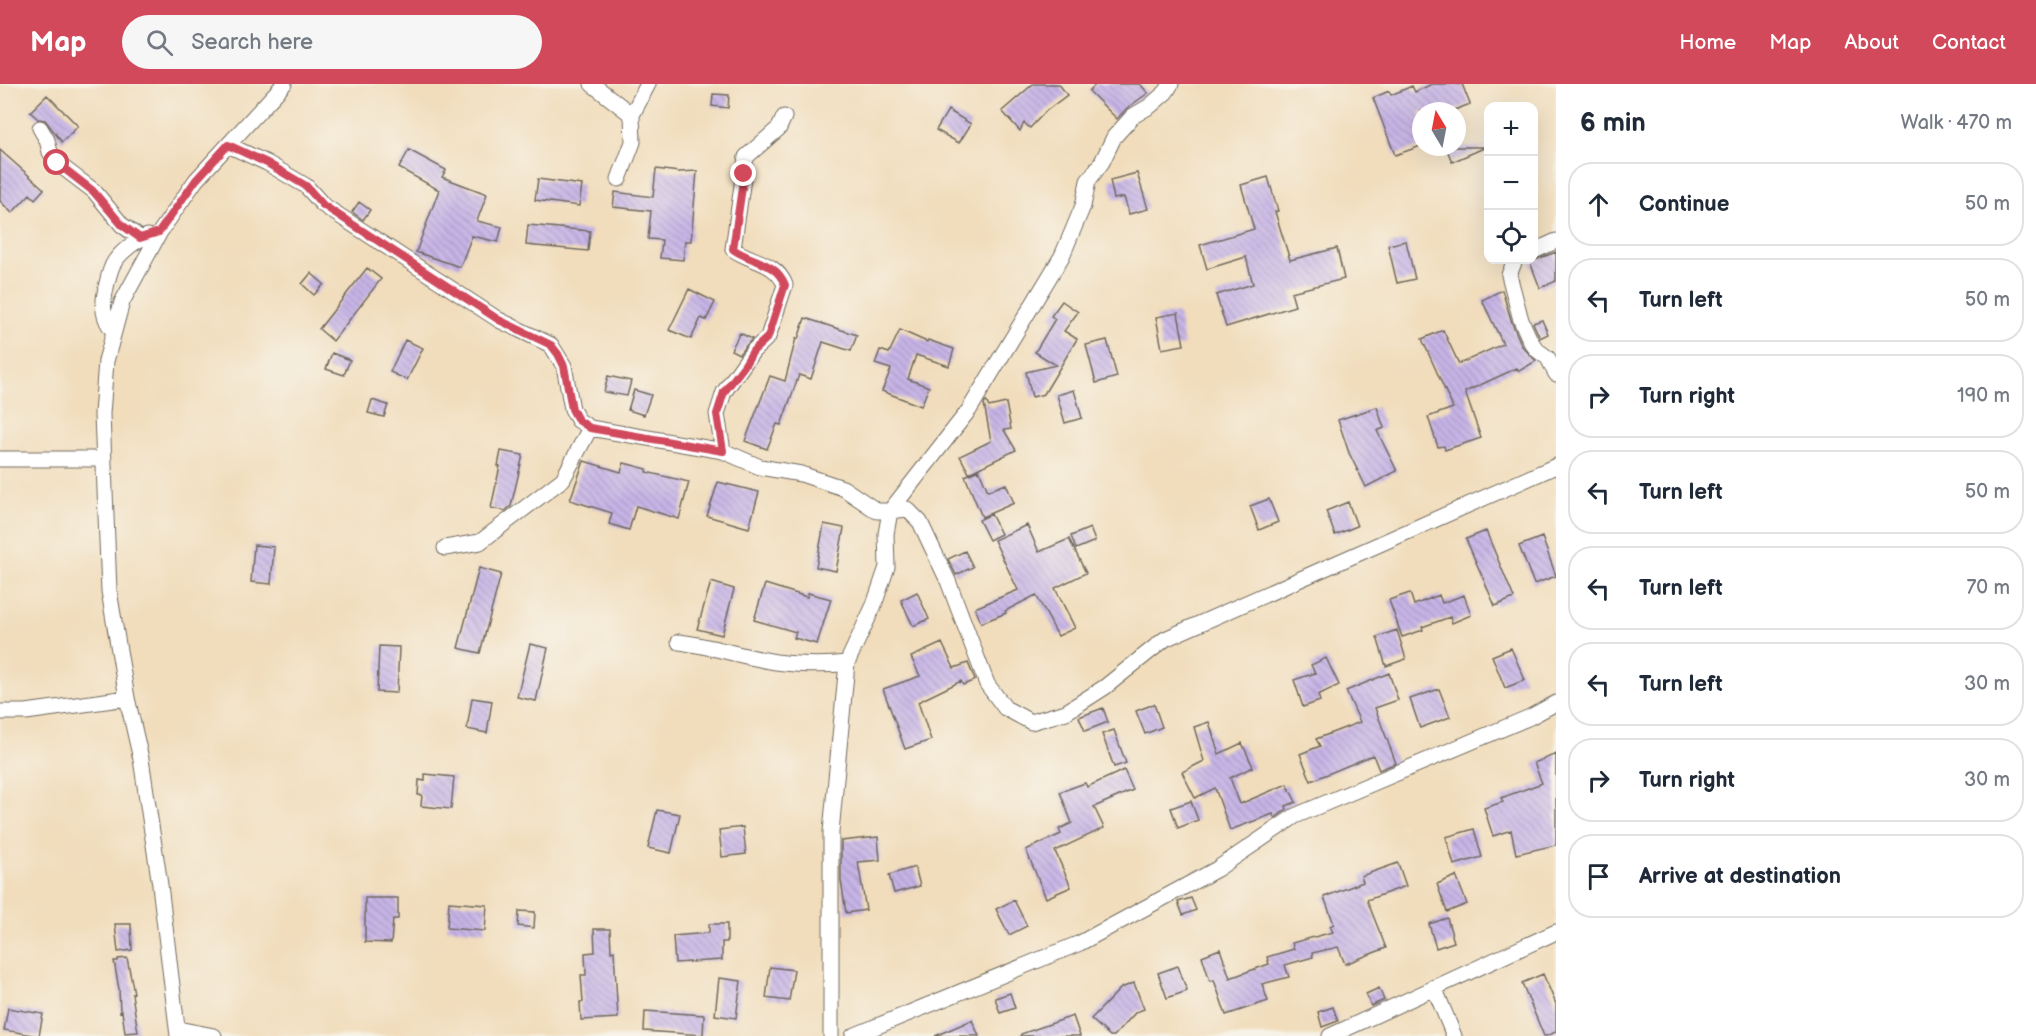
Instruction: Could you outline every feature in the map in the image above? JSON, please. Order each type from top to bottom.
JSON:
[{"type":"street","points":[[214,1036],[178,1033],[141,759],[127,698],[109,591],[102,414],[106,361],[122,302],[159,232],[196,180],[284,84]]},
{"type":"street","points":[[592,84],[632,115]]},
{"type":"street","points":[[619,179],[633,142],[632,115],[648,84]]},
{"type":"street","points":[[831,1036],[831,832],[847,663],[874,605],[887,567],[886,534],[890,511],[969,410],[1062,256],[1083,206],[1088,181],[1102,162],[1114,138],[1133,116],[1166,92],[1171,84]]},
{"type":"street","points":[[723,451],[717,414],[724,392],[753,351],[768,337],[785,285],[782,277],[766,264],[733,249],[746,157],[779,128],[784,117]]},
{"type":"street","points":[[40,128],[57,163],[93,191],[122,225],[140,238]]},
{"type":"street","points":[[228,145],[267,163],[306,186],[323,205],[499,320],[551,345],[564,366],[572,409],[578,420],[590,428],[723,451],[760,467],[801,474],[843,488],[877,511],[907,510],[920,522],[948,581],[987,684],[1005,708],[1031,722],[1066,712],[1105,687],[1165,639],[1556,466]]},
{"type":"street","points":[[114,332],[108,324],[104,310],[106,288],[114,262],[140,238],[159,232]]},
{"type":"street","points":[[1538,249],[1556,241]]},
{"type":"street","points":[[1513,264],[1509,275],[1521,320],[1531,342],[1548,358],[1556,374]]},
{"type":"street","points":[[444,548],[480,542],[563,479],[590,428]]},
{"type":"street","points":[[0,459],[103,459]]},
{"type":"street","points":[[679,642],[706,645],[776,662],[823,666],[847,663]]},
{"type":"street","points":[[0,712],[26,712],[127,698]]},
{"type":"street","points":[[853,1036],[1080,943],[1217,869],[1295,816],[1530,717],[1556,703]]},
{"type":"street","points":[[1330,1036],[1556,932]]},
{"type":"street","points":[[1434,987],[1454,1036]]},
{"type":"building","points":[[1033,84],[1059,84],[1067,95],[1046,111],[1030,128],[1024,123],[1020,131],[1002,111]]},
{"type":"building","points":[[1096,84],[1140,84],[1148,93],[1126,109],[1117,119],[1089,91]]},
{"type":"building","points":[[1432,84],[1462,84],[1470,104],[1466,106],[1466,102],[1412,102],[1412,149],[1395,155],[1373,98],[1389,91],[1391,95],[1412,86],[1415,92]]},
{"type":"building","points":[[713,94],[729,95],[728,108],[712,106]]},
{"type":"building","points":[[47,95],[78,126],[62,142],[45,120],[38,119],[30,112]]},
{"type":"building","points":[[948,110],[971,124],[959,143],[936,130]]},
{"type":"building","points":[[1466,147],[1484,148],[1466,156]]},
{"type":"building","points":[[0,150],[44,189],[35,199],[30,194],[12,213],[0,201]]},
{"type":"building","points":[[409,150],[446,170],[442,177],[487,194],[477,221],[502,227],[498,242],[472,236],[460,267],[416,252],[439,190],[399,168]]},
{"type":"building","points":[[1450,156],[1466,156],[1452,162]]},
{"type":"building","points":[[656,169],[679,172],[697,171],[691,241],[685,241],[683,260],[660,258],[662,240],[648,239],[651,211],[613,207],[615,192],[653,197]]},
{"type":"building","points":[[1137,173],[1148,209],[1129,214],[1124,197],[1114,199],[1110,180]]},
{"type":"building","points":[[1268,177],[1278,211],[1275,212],[1290,260],[1337,248],[1344,279],[1291,292],[1295,306],[1226,327],[1216,295],[1253,284],[1246,257],[1207,269],[1200,245],[1254,229],[1241,185]]},
{"type":"building","points":[[538,179],[582,185],[579,206],[535,200]]},
{"type":"building","points":[[359,202],[370,210],[363,220],[352,212]]},
{"type":"building","points":[[528,225],[590,231],[588,251],[526,245]]},
{"type":"building","points":[[1406,241],[1415,279],[1397,283],[1388,245]]},
{"type":"building","points":[[1556,252],[1556,281],[1540,288],[1531,264],[1538,264],[1538,259]]},
{"type":"building","points":[[367,268],[381,279],[333,341],[319,329]]},
{"type":"building","points":[[311,273],[324,284],[314,295],[302,284]]},
{"type":"building","points":[[689,289],[715,302],[706,320],[701,318],[691,339],[669,330]]},
{"type":"building","points":[[1502,290],[1522,346],[1536,361],[1519,371],[1517,368],[1465,392],[1481,438],[1445,450],[1444,446],[1438,447],[1428,417],[1453,408],[1422,339],[1443,330],[1459,364],[1503,344],[1482,300]]},
{"type":"building","points":[[1062,301],[1078,312],[1064,331],[1077,339],[1044,394],[1032,397],[1026,372],[1056,365],[1035,352],[1055,319],[1051,316]]},
{"type":"building","points":[[1178,313],[1184,345],[1162,349],[1156,317]]},
{"type":"building","points":[[805,318],[857,335],[851,351],[823,342],[811,379],[799,375],[781,425],[777,424],[767,449],[745,441],[770,376],[785,381],[796,338],[798,339]]},
{"type":"building","points":[[1542,320],[1548,334],[1540,338],[1533,323]]},
{"type":"building","points":[[900,330],[927,342],[928,340],[954,349],[949,366],[916,355],[908,379],[929,387],[921,406],[882,391],[891,369],[875,364],[880,350],[889,353]]},
{"type":"building","points":[[740,333],[752,339],[739,354],[731,350]]},
{"type":"building","points":[[405,340],[423,348],[407,380],[390,372]]},
{"type":"building","points":[[1107,340],[1117,377],[1096,383],[1086,345]]},
{"type":"building","points":[[332,353],[350,360],[344,375],[326,369]]},
{"type":"building","points":[[608,376],[631,381],[627,396],[604,392]]},
{"type":"building","points":[[634,390],[651,395],[644,415],[628,410]]},
{"type":"building","points":[[1074,390],[1082,418],[1065,423],[1057,395]]},
{"type":"building","points":[[372,400],[388,405],[384,417],[368,413]]},
{"type":"building","points":[[986,401],[989,407],[1006,403],[1011,429],[1004,430],[1016,450],[969,473],[960,456],[991,441],[984,404]]},
{"type":"building","points":[[1377,407],[1384,428],[1377,431],[1397,471],[1366,487],[1349,453],[1338,420]]},
{"type":"building","points":[[501,451],[523,455],[511,506],[505,511],[491,508]]},
{"type":"building","points":[[584,461],[621,472],[624,463],[647,469],[646,472],[689,482],[679,519],[636,506],[629,530],[609,524],[612,513],[570,500]]},
{"type":"building","points":[[979,470],[988,491],[1006,484],[1014,503],[982,517],[965,476]]},
{"type":"building","points":[[718,482],[759,492],[749,528],[707,516]]},
{"type":"building","points":[[1269,499],[1278,522],[1259,530],[1250,506]]},
{"type":"building","points":[[1348,502],[1357,526],[1335,535],[1326,511]]},
{"type":"building","points":[[991,514],[1001,534],[989,540],[979,520]]},
{"type":"building","points":[[824,524],[844,528],[836,571],[816,567]]},
{"type":"building","points":[[1027,525],[1039,552],[1069,539],[1086,573],[1055,588],[1075,628],[1058,636],[1036,595],[1005,611],[1006,613],[981,623],[975,608],[1018,590],[994,540]]},
{"type":"building","points":[[1090,528],[1095,541],[1076,549],[1071,536]]},
{"type":"building","points":[[1486,531],[1514,598],[1495,606],[1466,539]]},
{"type":"building","points":[[1542,537],[1556,576],[1534,584],[1519,546]]},
{"type":"building","points":[[254,545],[274,547],[271,584],[251,582]]},
{"type":"building","points":[[965,551],[973,567],[956,575],[948,559]]},
{"type":"building","points":[[479,568],[501,574],[480,653],[458,648]]},
{"type":"building","points":[[711,582],[734,589],[722,635],[697,629]]},
{"type":"building","points":[[765,584],[807,597],[808,593],[831,599],[817,644],[794,638],[796,632],[754,620]]},
{"type":"building","points":[[917,592],[929,619],[913,626],[901,600]]},
{"type":"building","points":[[1410,593],[1414,605],[1439,595],[1442,603],[1464,595],[1471,615],[1452,623],[1450,617],[1402,637],[1389,600]]},
{"type":"building","points":[[1397,630],[1406,659],[1386,666],[1377,637]]},
{"type":"building","points":[[942,643],[954,668],[968,663],[975,680],[963,685],[961,681],[918,702],[931,740],[905,749],[883,689],[920,676],[911,657]]},
{"type":"building","points":[[530,644],[548,648],[536,701],[517,697]]},
{"type":"building","points":[[379,646],[399,647],[397,693],[377,692]]},
{"type":"building","points":[[1511,648],[1525,680],[1505,688],[1492,656]]},
{"type":"building","points":[[1326,658],[1339,685],[1318,695],[1320,701],[1303,707],[1294,680],[1315,673],[1311,665]]},
{"type":"building","points":[[1389,673],[1398,700],[1375,708],[1396,763],[1379,770],[1373,755],[1311,781],[1300,754],[1320,746],[1316,739],[1360,722],[1346,691]]},
{"type":"building","points":[[1439,689],[1450,717],[1420,728],[1410,699]]},
{"type":"building","points":[[472,698],[492,701],[487,733],[467,729]]},
{"type":"building","points":[[1154,704],[1162,727],[1145,734],[1136,711]]},
{"type":"building","points":[[1103,708],[1108,722],[1085,731],[1079,717]]},
{"type":"building","points":[[1209,722],[1219,754],[1242,743],[1253,767],[1230,778],[1240,804],[1287,784],[1296,802],[1286,806],[1287,809],[1275,818],[1273,814],[1230,830],[1215,788],[1195,798],[1182,772],[1204,761],[1194,727]]},
{"type":"building","points":[[1114,730],[1126,763],[1114,767],[1102,734]]},
{"type":"building","points":[[1556,754],[1556,845],[1516,854],[1511,830],[1493,836],[1484,808],[1503,802],[1501,798],[1542,783],[1534,763]]},
{"type":"building","points":[[1124,770],[1133,790],[1094,807],[1104,828],[1055,851],[1071,887],[1046,898],[1026,850],[1061,834],[1059,829],[1072,823],[1060,792],[1085,783],[1087,787]]},
{"type":"building","points":[[425,774],[454,777],[451,809],[421,806],[422,795],[418,795],[419,780],[425,781]]},
{"type":"building","points":[[1191,801],[1198,820],[1178,828],[1171,808]]},
{"type":"building","points":[[657,810],[680,814],[671,853],[648,848]]},
{"type":"building","points":[[743,827],[746,854],[722,857],[719,830]]},
{"type":"building","points":[[1474,829],[1482,857],[1454,865],[1446,837]]},
{"type":"building","points":[[878,837],[880,860],[858,862],[866,910],[846,913],[841,880],[841,841]]},
{"type":"building","points":[[1398,863],[1406,886],[1367,900],[1386,948],[1345,964],[1338,947],[1312,953],[1313,957],[1285,965],[1289,977],[1262,984],[1268,1001],[1226,1015],[1214,980],[1210,981],[1202,956],[1220,949],[1230,978],[1269,964],[1267,957],[1294,949],[1292,943],[1333,932],[1330,926],[1334,924],[1324,897],[1363,882],[1361,876]]},
{"type":"building","points":[[915,867],[920,886],[894,893],[889,875]]},
{"type":"building","points":[[1456,876],[1467,904],[1447,912],[1437,884]]},
{"type":"building","points":[[365,898],[398,898],[398,919],[393,919],[391,943],[365,942]]},
{"type":"building","points":[[1191,898],[1196,910],[1183,915],[1178,902]]},
{"type":"building","points":[[1014,900],[1027,926],[1009,935],[996,909]]},
{"type":"building","points":[[449,902],[487,905],[485,931],[447,928]]},
{"type":"building","points":[[519,911],[535,912],[534,928],[518,926]]},
{"type":"building","points":[[1447,918],[1454,942],[1436,948],[1429,924]]},
{"type":"building","points":[[115,924],[131,924],[132,950],[118,952]]},
{"type":"building","points":[[709,924],[727,924],[727,942],[722,942],[722,960],[675,963],[673,936],[709,933]]},
{"type":"building","points":[[594,929],[610,929],[611,952],[614,951],[618,1018],[581,1020],[580,1002],[583,1002],[581,975],[586,975],[585,953],[595,952]]},
{"type":"building","points":[[127,958],[138,1032],[125,1033],[114,961]]},
{"type":"building","points":[[1178,966],[1187,991],[1167,998],[1158,973]]},
{"type":"building","points":[[770,967],[794,970],[789,1001],[766,998]]},
{"type":"building","points":[[1543,974],[1556,1004],[1556,1032],[1546,1036],[1544,1036],[1522,983]]},
{"type":"building","points":[[719,978],[741,981],[736,1018],[715,1015]]},
{"type":"building","points":[[1134,983],[1144,1009],[1136,1012],[1114,1036],[1110,1036],[1091,1019],[1121,988]]},
{"type":"building","points":[[1379,988],[1384,1000],[1371,1006],[1366,994]]},
{"type":"building","points":[[1010,993],[1015,1008],[1000,1013],[995,998]]},
{"type":"building","points":[[1333,1007],[1338,1021],[1322,1027],[1318,1012]]},
{"type":"building","points":[[8,1008],[43,1014],[39,1036],[4,1030]]},
{"type":"building","points":[[645,1011],[704,1015],[703,1035],[644,1031]]},
{"type":"building","points":[[1073,1016],[1080,1036],[1021,1036],[1021,1034]]},
{"type":"building","points":[[972,1020],[979,1036],[935,1036]]},
{"type":"route","points":[[57,163],[93,191],[122,225],[140,238],[159,232],[196,180],[228,145],[267,163],[306,186],[323,205],[499,320],[551,345],[564,366],[572,409],[578,420],[590,428],[723,451],[717,414],[724,392],[753,351],[768,337],[783,297],[785,285],[782,277],[766,264],[733,249],[744,174]]}]
